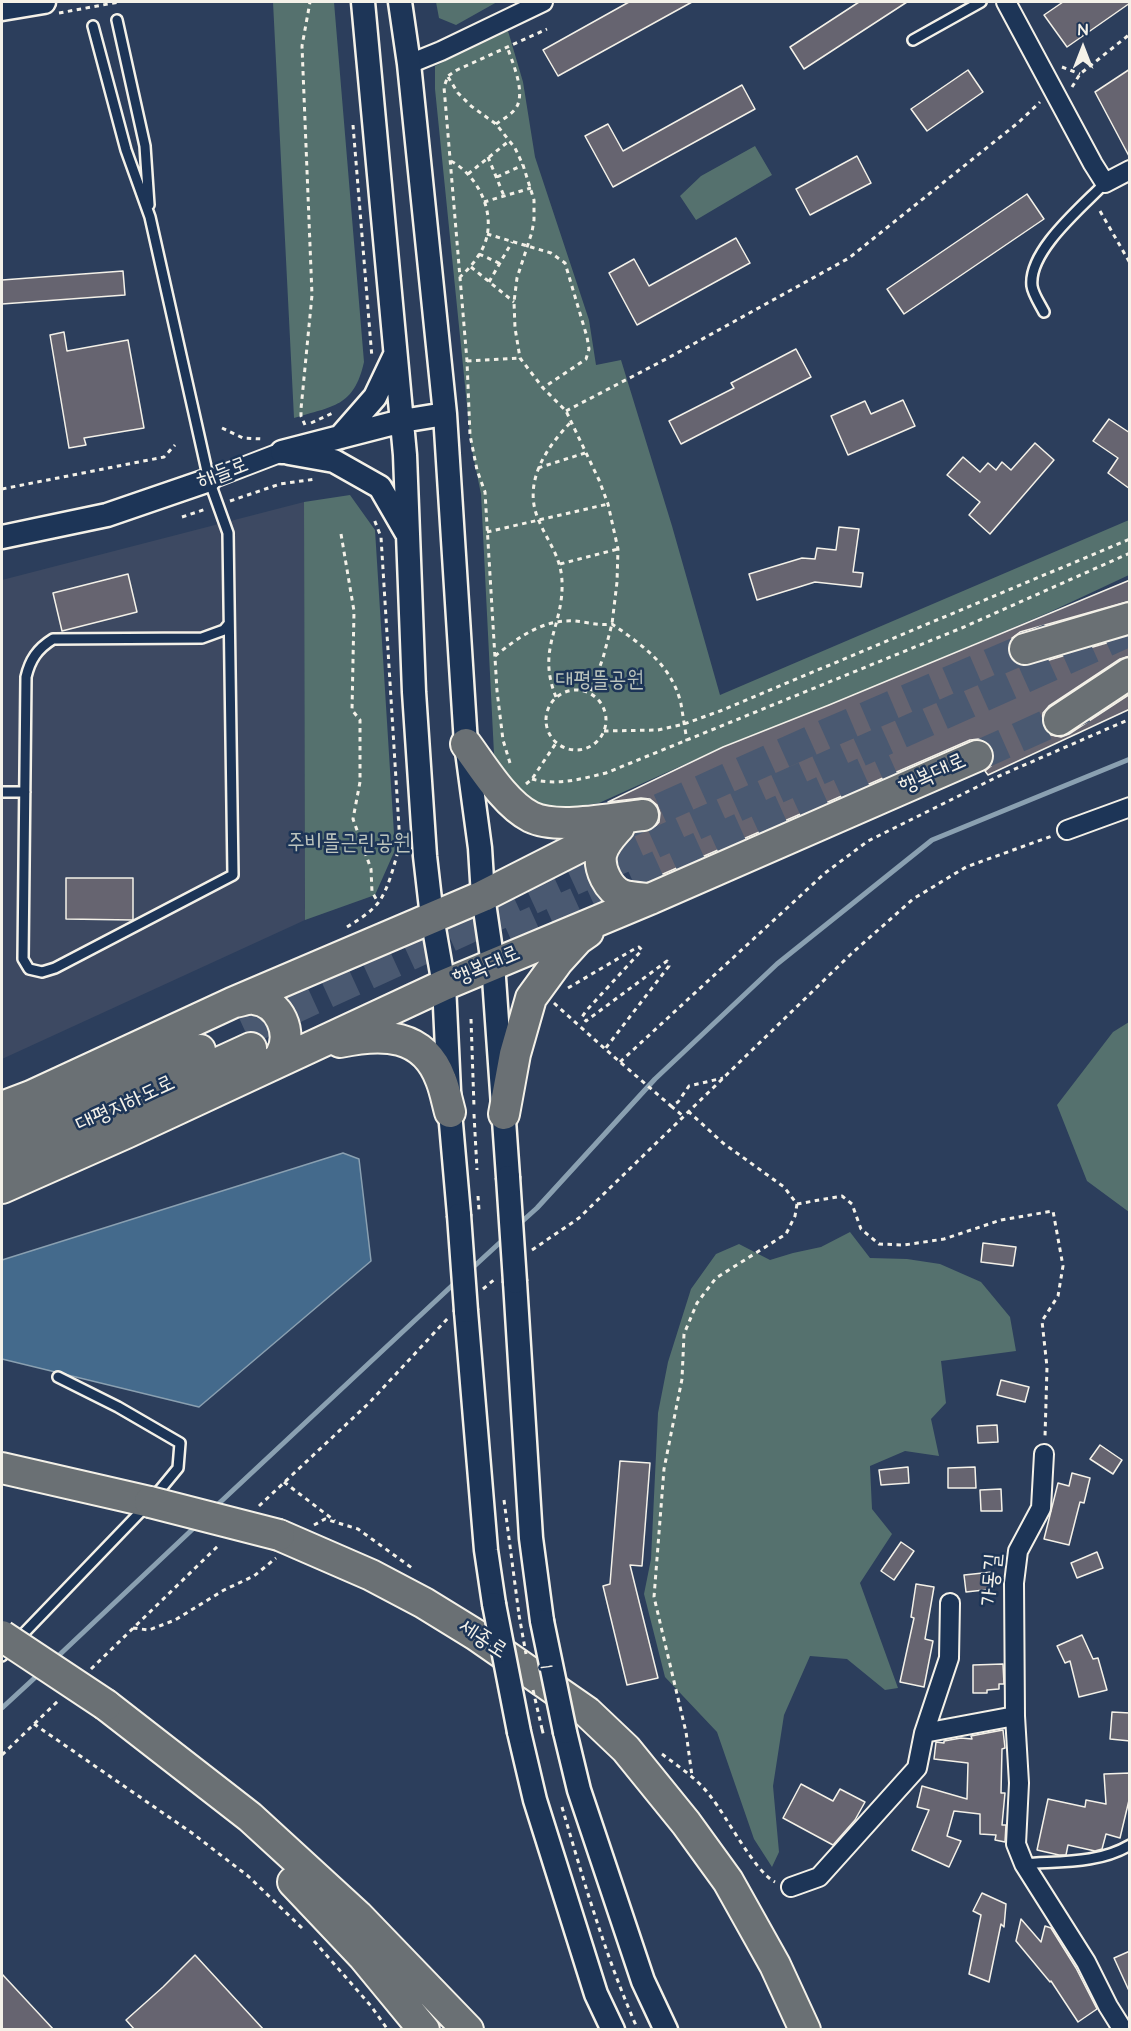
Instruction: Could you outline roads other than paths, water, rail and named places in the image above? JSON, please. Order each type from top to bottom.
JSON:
[{"type":"highway","points":[[1025,649],[1130,618]]},
{"type":"highway","points":[[1059,720],[1130,672]]},
{"type":"highway","points":[[466,744],[496,786],[532,817],[547,822],[631,821]]},
{"type":"highway","name":"행복대로","points":[[2,1188],[126,1133],[254,1049],[293,1053],[444,985],[650,899],[977,756]]},
{"type":"highway","points":[[2,1107],[31,1096],[232,1003],[483,896],[631,821]]},
{"type":"highway","points":[[631,821],[607,842],[601,854],[602,870],[606,880],[621,895],[650,899]]},
{"type":"highway","points":[[504,1113],[514,1054],[531,998],[558,961],[578,939],[610,916]]},
{"type":"highway","points":[[232,1003],[253,999],[265,1002],[275,1008],[282,1019],[285,1032],[281,1057],[254,1049]]},
{"type":"highway","points":[[293,1053],[359,1038],[391,1038],[416,1045],[441,1078],[450,1112]]},
{"type":"highway","name":"대평지하도로","points":[[2,1133],[254,1049]]},
{"type":"highway","name":"대평지하도로","points":[[2,1162],[254,1049]]},
{"type":"highway","name":"세종로","points":[[2,1468],[150,1502],[278,1547],[371,1575],[424,1603],[485,1641],[587,1712],[626,1749],[686,1823],[728,1881],[775,1965],[805,2030]]},
{"type":"highway","points":[[2,1636],[106,1705],[250,1817],[358,1916],[468,2030]]},
{"type":"highway","points":[[156,1744],[363,1956],[424,2030]]},
{"type":"highway","points":[[728,1881],[760,1917],[789,1962],[824,2030]]},
{"type":"street","points":[[2,9],[44,2]]},
{"type":"street","points":[[400,2],[409,64],[445,414],[466,744],[493,964],[531,1538],[555,1735],[579,1790],[643,1981],[666,2030]]},
{"type":"street","points":[[409,64],[543,2]]},
{"type":"street","points":[[1006,2],[1105,183],[1130,170]]},
{"type":"street","points":[[362,3],[394,357],[402,421],[414,692],[425,856],[432,917],[444,985],[450,1112],[486,1550],[519,1732],[535,1800],[596,1994],[613,2030]]},
{"type":"street","points":[[340,437],[375,397],[394,357]]},
{"type":"street","name":"해들로","points":[[2,537],[107,515],[209,480],[277,444],[340,437],[402,421],[445,414]]},
{"type":"street","points":[[277,444],[334,461],[380,487],[408,535]]},
{"type":"street","points":[[1067,830],[1130,807]]},
{"type":"street","name":"가동길","points":[[1044,1454],[1041,1508],[1018,1551],[1014,1583],[1015,1716],[1019,1783],[1016,1844],[1024,1864],[1086,1962],[1123,2030]]},
{"type":"street","name":"가동길","points":[[791,1887],[819,1877],[917,1768],[924,1733],[949,1658],[950,1603]]},
{"type":"street","points":[[924,1733],[1015,1716]]},
{"type":"lane","points":[[913,39],[981,2]]},
{"type":"lane","points":[[117,20],[145,146],[150,217]]},
{"type":"lane","points":[[93,26],[126,150],[150,217],[209,480],[228,533],[233,875],[55,968],[42,972],[29,969],[23,959],[26,677],[30,663],[41,647],[58,638],[202,638],[224,630],[229,624]]},
{"type":"lane","points":[[1044,312],[1032,287],[1034,265],[1048,242],[1105,183]]},
{"type":"lane","points":[[2,792],[25,792]]},
{"type":"lane","points":[[2,1656],[150,1502],[178,1468],[180,1443],[58,1377]]},
{"type":"lane","points":[[1024,1864],[1094,1859],[1107,1856],[1130,1845]]},
{"type":"waterway","points":[[517,1226],[537,1208],[655,1079],[777,964],[932,840],[1130,759]]},
{"type":"waterway","points":[[469,1271],[506,1237]]},
{"type":"waterway","points":[[214,1508],[457,1281]]},
{"type":"waterway","points":[[55,1659],[197,1525]]},
{"type":"waterway","points":[[2,1708],[40,1673]]},
{"type":"tunnel","points":[[245,1031],[631,854],[1130,631]]},
{"type":"tunnel","points":[[619,827],[828,733],[1050,638]]},
{"type":"tunnel","points":[[977,756],[1084,708]]},
{"type":"tunnel","points":[[508,933],[891,760]]},
{"type":"park label","name":"대평뜰공원","points":[[600,681]]},
{"type":"park label","name":"주비뜰근린공원","points":[[349,844]]}]
